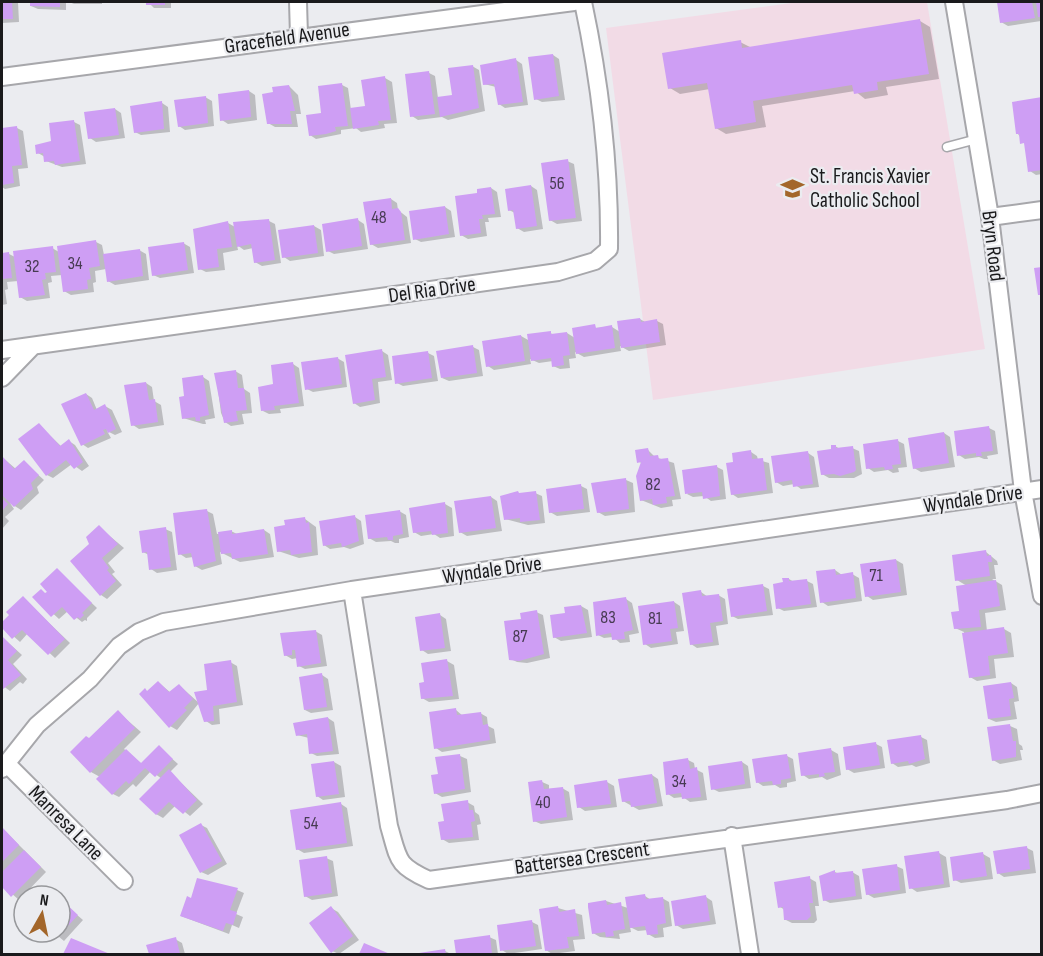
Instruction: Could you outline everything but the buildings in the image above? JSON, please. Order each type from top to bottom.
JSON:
[{"type":"street","points":[[298,2],[299,36]]},
{"type":"street","name":"Gracefield Avenue","points":[[2,77],[299,36],[574,2]]},
{"type":"street","name":"Del Ria Drive","points":[[2,350],[558,272],[595,261],[609,249],[611,205],[590,33],[583,2]]},
{"type":"street","name":"Bryn Road","points":[[954,2],[990,217],[1023,491]]},
{"type":"street","points":[[990,217],[1041,210]]},
{"type":"street","points":[[2,378],[33,346]]},
{"type":"street","name":"Wyndale Drive","points":[[4,767],[52,710],[78,690],[119,646],[139,632],[164,621],[352,590],[1041,489]]},
{"type":"street","points":[[1023,491],[1041,596]]},
{"type":"street","name":"Battersea Crescent","points":[[352,590],[389,826],[399,857],[408,870],[429,880],[1007,800],[1041,793]]},
{"type":"street","name":"Manresa Lane","points":[[4,767],[124,882]]},
{"type":"street","points":[[732,837],[750,954]]},
{"type":"lane","points":[[947,147],[977,139]]},
{"type":"shaded area","name":"St. Francis Xavier Catholic School","points":[[799,2],[927,2],[985,349],[653,400],[606,28]]},
{"type":"place","name":"St. Francis Xavier Catholic School","points":[[792,188]]}]
